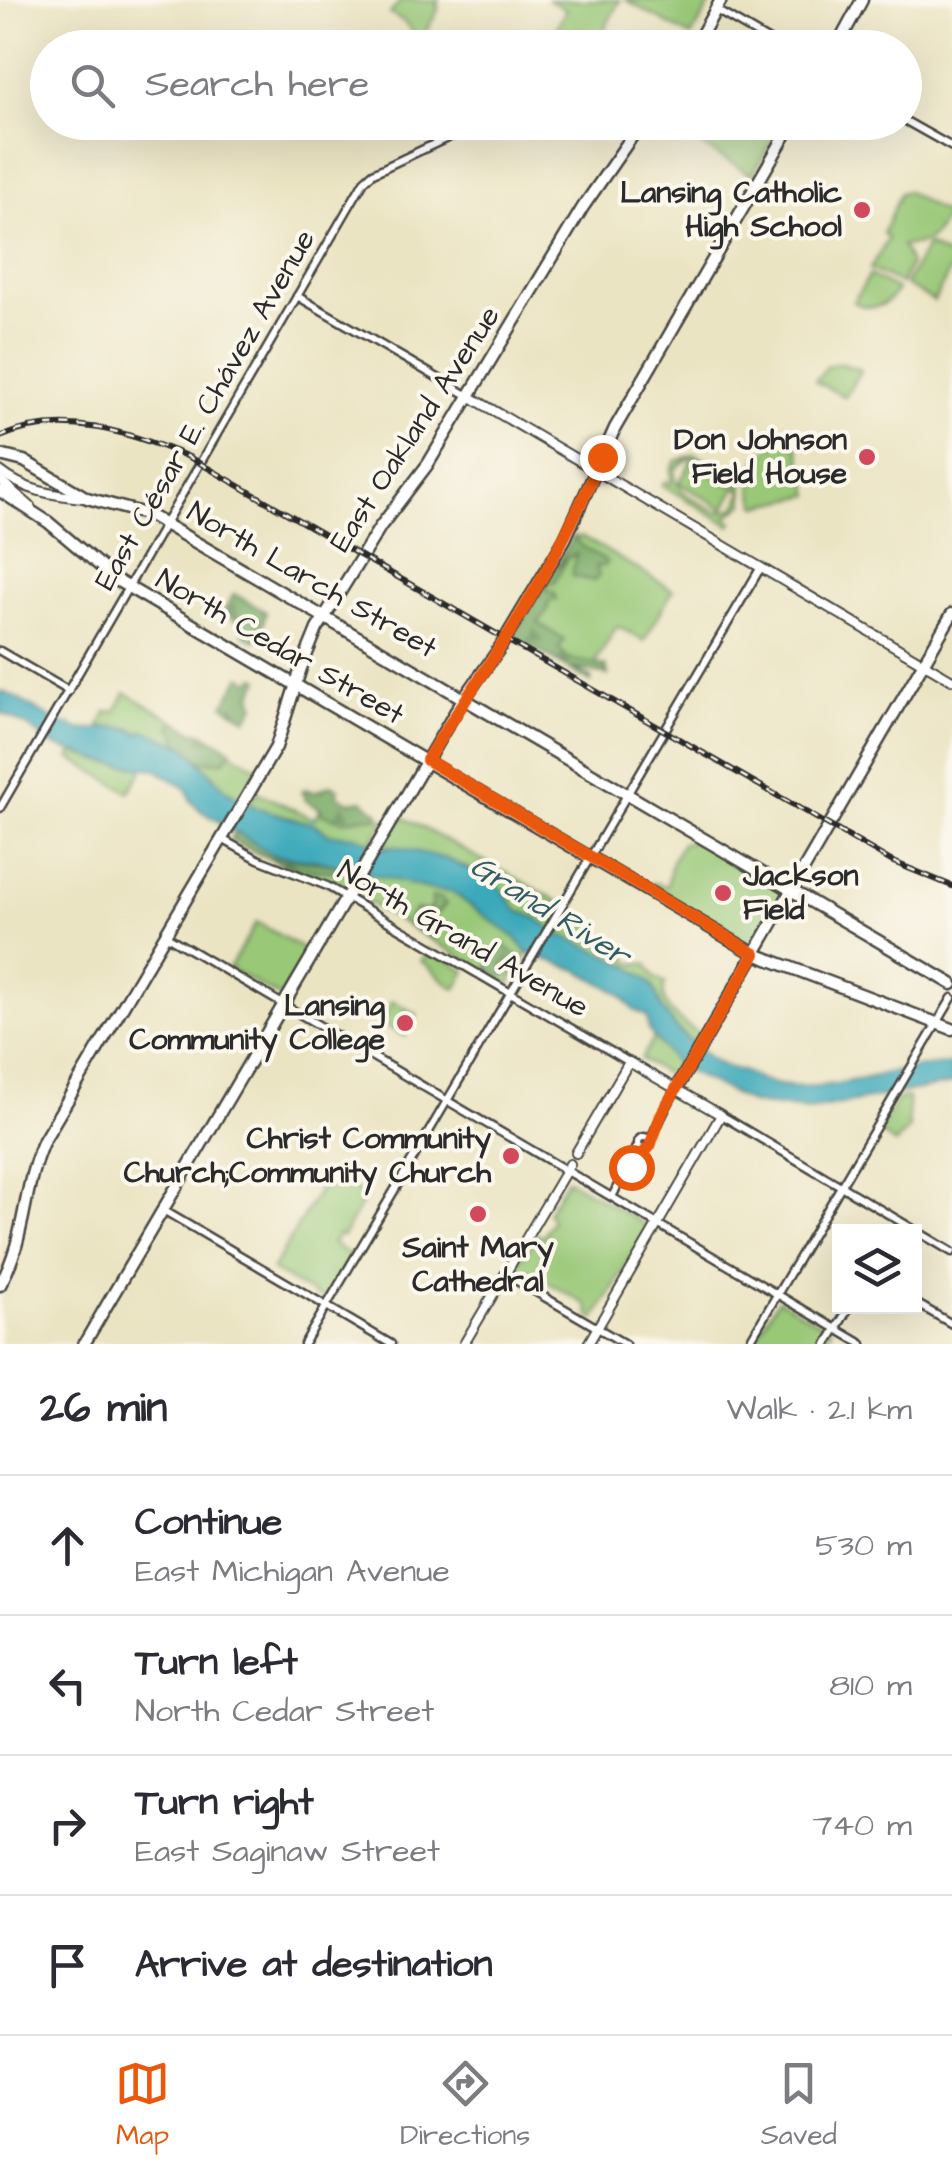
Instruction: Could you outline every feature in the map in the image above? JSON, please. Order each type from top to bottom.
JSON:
[{"type":"main road","points":[[846,30],[862,0]]},
{"type":"main road","points":[[704,30],[719,5]]},
{"type":"main road","name":"East Oakland Avenue","points":[[0,1284],[20,1238],[33,1172],[44,1140],[278,743],[307,651],[325,617],[380,526],[428,464],[584,207],[630,140]]},
{"type":"main road","points":[[84,1344],[381,837],[564,539],[614,430],[783,140]]},
{"type":"main road","points":[[469,396],[952,680]]},
{"type":"main road","points":[[0,455],[21,460],[88,498]]},
{"type":"main road","name":"North Larch Street","points":[[0,471],[39,492],[138,510],[165,524],[952,984]]},
{"type":"main road","points":[[0,480],[48,522]]},
{"type":"main road","name":"North Cedar Street","points":[[0,490],[48,522],[128,588],[755,954],[952,1028]]},
{"type":"main road","points":[[676,1089],[952,614]]},
{"type":"main road","points":[[576,1154],[629,1062]]},
{"type":"main road","name":"North Grand Avenue","points":[[629,1062],[721,1116]]},
{"type":"main road","points":[[588,1344],[721,1116]]},
{"type":"main road","points":[[464,1344],[568,1167]]},
{"type":"street","points":[[719,5],[755,30]]},
{"type":"street","points":[[922,130],[952,147]]},
{"type":"street","name":"East César E. Chávez Avenue","points":[[0,808],[367,178],[445,140]]},
{"type":"street","points":[[297,296],[469,396]]},
{"type":"street","points":[[304,1344],[760,567]]},
{"type":"street","points":[[0,651],[69,691]]},
{"type":"street","name":"North Grand Avenue","points":[[224,835],[258,859],[315,880],[346,897],[629,1062]]},
{"type":"street","points":[[166,935],[568,1167],[612,1198],[862,1344]]},
{"type":"street","points":[[748,1344],[952,998]]},
{"type":"street","points":[[612,1198],[676,1089]]},
{"type":"street","points":[[721,1116],[952,1252]]},
{"type":"street","points":[[163,1210],[390,1344]]},
{"type":"street","points":[[506,1274],[625,1344]]},
{"type":"street","points":[[922,1307],[952,1324]]},
{"type":"street","points":[[828,1344],[845,1314]]},
{"type":"green space","points":[[401,0],[439,0],[427,30],[411,30],[390,14]]},
{"type":"green space","points":[[549,0],[620,0],[604,30],[555,30],[566,10]]},
{"type":"green space","points":[[626,0],[713,0],[695,30],[679,30]]},
{"type":"green space","points":[[701,140],[773,140],[752,175],[699,144]]},
{"type":"green space","points":[[906,191],[946,215],[930,239],[902,245],[910,264],[901,284],[870,269],[888,239],[883,234],[900,193]]},
{"type":"green space","points":[[927,245],[952,259],[952,267],[934,301],[905,285]]},
{"type":"green space","points":[[870,275],[897,290],[878,306],[853,302]]},
{"type":"green space","points":[[839,363],[861,370],[845,397],[815,381],[828,366]]},
{"type":"green space","points":[[780,442],[798,447],[811,495],[758,506],[752,485],[754,468],[763,454]]},
{"type":"green space","points":[[695,454],[736,476],[743,484],[744,504],[727,517],[733,522],[731,526],[662,485],[665,481],[671,484],[676,461]],"holes":[[[689,458],[720,470],[738,486],[742,493],[736,508],[718,512],[682,491],[675,469]]]},
{"type":"green space","points":[[691,462],[736,488],[724,509],[679,483]]},
{"type":"green space","points":[[574,535],[578,543],[607,562],[605,566],[596,566],[599,576],[594,581],[572,576],[576,554],[567,558],[554,583],[547,584],[547,591],[554,592],[556,599],[548,602],[548,609],[538,623],[564,640],[559,649],[569,659],[606,666],[608,675],[573,668],[591,678],[591,682],[514,636]]},
{"type":"green space","points":[[581,536],[673,590],[644,641],[617,626],[594,665],[566,661],[523,623],[572,542]]},
{"type":"green space","points":[[234,594],[266,612],[255,641],[243,634],[244,627],[224,611]]},
{"type":"green space","points":[[241,676],[250,681],[260,679],[252,694],[255,705],[247,719],[224,705]]},
{"type":"green space","points":[[126,693],[258,768],[240,799],[221,786],[215,776],[131,728],[100,727],[106,712],[116,711]]},
{"type":"green space","points":[[174,721],[232,750],[224,761],[203,762],[177,740],[170,727]]},
{"type":"green space","points":[[73,752],[108,763],[144,768],[129,792],[70,758]]},
{"type":"green space","points":[[331,785],[339,789],[337,795],[350,802],[362,800],[379,813],[376,818],[343,821],[320,813],[321,809],[301,793],[304,789],[315,792]]},
{"type":"green space","points":[[257,792],[314,819],[329,794],[385,820],[371,843],[329,834],[316,825],[249,804]]},
{"type":"green space","points":[[401,816],[558,901],[555,907],[599,929],[607,950],[626,953],[630,963],[647,964],[654,977],[665,983],[667,1007],[699,1034],[693,1043],[669,1019],[646,979],[611,957],[519,912],[495,885],[459,864],[446,859],[452,892],[516,938],[528,953],[509,985],[355,895],[368,872],[377,873],[430,857],[394,846],[383,847]]},
{"type":"green space","points":[[235,831],[274,855],[356,870],[343,891],[230,840]]},
{"type":"green space","points":[[236,832],[274,856],[351,868],[345,872],[286,864],[231,839]]},
{"type":"green space","name":"Jackson Field","points":[[695,840],[785,892],[753,946],[651,886],[667,886],[672,861],[682,843]]},
{"type":"green space","points":[[432,897],[446,904],[432,918],[431,939],[410,925],[408,919],[415,909],[427,911],[432,906]]},
{"type":"green space","points":[[257,922],[308,952],[281,998],[229,968]]},
{"type":"green space","points":[[501,943],[519,957],[515,970],[501,976],[486,969]]},
{"type":"green space","points":[[428,949],[466,971],[456,989],[421,961]]},
{"type":"green space","points":[[393,1001],[417,1014],[405,1036],[378,1027]]},
{"type":"green space","points":[[654,1037],[679,1067],[672,1078],[641,1059]]},
{"type":"green space","points":[[908,1098],[909,1128],[895,1144],[879,1132],[897,1100]]},
{"type":"green space","points":[[328,1174],[366,1196],[343,1236],[338,1235],[332,1244],[352,1256],[325,1301],[272,1270]]},
{"type":"green space","points":[[567,1179],[649,1227],[595,1319],[587,1305],[530,1272],[513,1272],[537,1234],[543,1236],[552,1221],[548,1211]]},
{"type":"green space","points":[[778,1299],[831,1330],[823,1344],[751,1344]]},
{"type":"water","name":"Grand River","points":[[0,691],[68,726],[86,730],[125,728],[139,734],[144,730],[186,747],[229,793],[257,808],[316,825],[329,834],[355,836],[385,848],[394,846],[446,859],[495,882],[519,912],[642,976],[653,987],[675,1027],[724,1066],[762,1081],[809,1086],[952,1064],[952,1084],[809,1110],[751,1103],[679,1067],[649,1031],[647,1016],[634,1010],[619,993],[578,970],[528,953],[516,938],[452,892],[326,862],[274,855],[200,810],[187,789],[155,769],[108,763],[50,744],[0,712]]},
{"type":"railway","points":[[0,437],[24,429],[72,425],[119,433],[189,457],[891,861],[952,886]]},
{"type":"place","name":"Lansing Catholic High School","points":[[862,210]]},
{"type":"place","name":"Don Johnson Field House","points":[[867,457]]},
{"type":"place","name":"Jackson Field","points":[[723,893]]},
{"type":"place","name":"Lansing Community College","points":[[405,1023]]},
{"type":"place","name":"Christ Community Church;Community Church","points":[[511,1156]]},
{"type":"place","name":"Saint Mary Cathedral","points":[[478,1214]]},
{"type":"route","points":[[602,457],[564,539],[509,634],[427,760],[755,954],[662,1113],[650,1146],[631,1167]]}]
